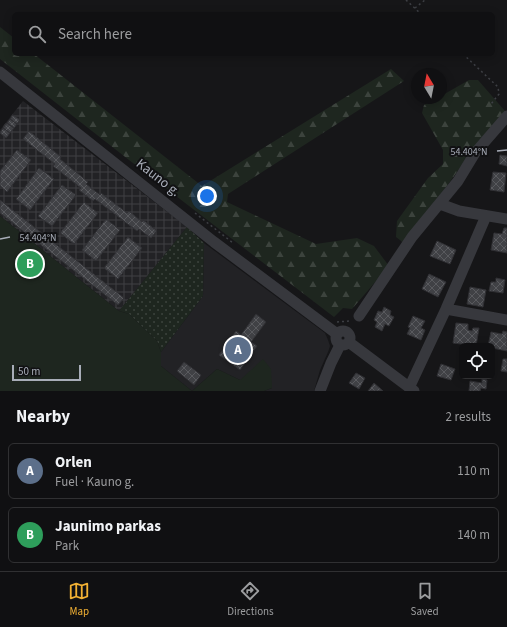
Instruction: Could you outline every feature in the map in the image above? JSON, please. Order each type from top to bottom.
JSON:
[{"type":"street","name":"Kauno g.","points":[[0,72],[214,242],[342,341],[412,390]]},
{"type":"street","points":[[359,316],[412,237],[458,181],[475,153],[507,116]]},
{"type":"street","points":[[440,204],[459,211],[507,219]]},
{"type":"street","points":[[412,390],[486,216]]},
{"type":"street","points":[[446,309],[507,320]]},
{"type":"street","points":[[320,391],[331,363],[342,341]]},
{"type":"path","points":[[406,0],[419,12]]},
{"type":"path","points":[[415,8],[426,0]]},
{"type":"path","points":[[465,56],[498,87],[499,94],[491,104]]},
{"type":"path","points":[[334,321],[349,322],[359,316]]},
{"type":"shaded area","points":[[23,101],[187,227],[119,311],[0,216],[0,130]]},
{"type":"shaded area","points":[[204,243],[325,333],[330,346],[320,370],[314,391],[264,391],[272,388],[240,380],[217,369],[192,391],[161,366],[161,352],[203,296]]},
{"type":"green space","points":[[0,27],[12,36],[12,56],[37,56],[202,186],[391,69],[404,81],[228,194],[227,202],[316,244],[357,238],[374,246],[389,266],[352,309],[343,308],[334,317],[0,59]]},
{"type":"green space","points":[[469,80],[478,80],[505,111],[480,140],[405,244],[396,237],[397,221],[428,178],[443,164],[443,150],[422,113],[424,105],[447,104],[447,93]]},
{"type":"green space","points":[[0,216],[119,311],[129,314],[157,341],[161,352],[161,366],[192,391],[0,391]]},
{"type":"green space","points":[[187,227],[204,243],[203,296],[161,352],[157,341],[129,314],[119,311]]},
{"type":"green space","points":[[263,359],[271,369],[272,388],[264,391],[192,391],[217,369],[240,380]]},
{"type":"building","points":[[13,115],[20,120],[17,124],[10,119]]},
{"type":"building","points":[[10,119],[17,124],[14,128],[7,123]]},
{"type":"building","points":[[7,123],[14,128],[10,133],[3,128]]},
{"type":"building","points":[[3,128],[10,133],[6,138],[0,133]]},
{"type":"building","points":[[29,131],[61,157],[60,159],[88,182],[86,184],[100,195],[101,193],[127,213],[129,211],[142,222],[143,220],[157,231],[151,238],[139,229],[137,231],[95,199],[93,201],[79,190],[81,188],[53,166],[55,164],[23,139]]},
{"type":"building","points":[[17,150],[31,160],[7,192],[0,186],[0,171]]},
{"type":"building","points":[[500,155],[507,156],[507,166],[499,164]]},
{"type":"building","points":[[39,168],[54,179],[30,210],[16,199]]},
{"type":"building","points":[[493,172],[506,173],[504,192],[490,190]]},
{"type":"building","points":[[62,185],[76,195],[52,226],[38,216]]},
{"type":"building","points":[[0,200],[124,298],[118,305],[0,213]]},
{"type":"building","points":[[84,202],[98,213],[74,244],[60,233]]},
{"type":"building","points":[[106,219],[120,230],[96,261],[82,250]]},
{"type":"building","points":[[504,228],[507,228],[507,253],[491,250],[494,233],[502,234]]},
{"type":"building","points":[[128,237],[142,248],[118,279],[104,268]]},
{"type":"building","points":[[437,241],[456,250],[450,264],[430,256]]},
{"type":"building","points":[[429,274],[446,282],[438,297],[422,289]]},
{"type":"building","points":[[496,278],[505,280],[503,293],[489,291],[491,282],[496,282]]},
{"type":"building","points":[[470,287],[486,290],[483,307],[467,304]]},
{"type":"building","points":[[384,307],[391,311],[390,315],[394,317],[389,326],[385,324],[382,331],[375,327],[377,322],[374,320],[378,311],[382,312]]},
{"type":"building","points":[[256,314],[266,322],[251,342],[241,335]]},
{"type":"building","points":[[413,316],[425,321],[421,328],[425,330],[421,340],[407,334],[410,328],[408,327]]},
{"type":"building","points":[[456,323],[468,324],[468,330],[472,331],[473,328],[479,328],[476,343],[453,343]]},
{"type":"building","points":[[236,331],[257,346],[240,370],[219,355]]},
{"type":"building","points":[[503,331],[507,332],[507,351],[495,349],[495,343],[489,343],[491,332],[502,334]]},
{"type":"building","points":[[503,359],[507,359],[507,372],[501,371]]},
{"type":"building","points":[[184,362],[201,375],[194,385],[177,371]]},
{"type":"building","points":[[441,364],[455,369],[451,380],[437,376]]},
{"type":"building","points":[[356,373],[365,378],[359,389],[349,383]]},
{"type":"building","points":[[482,379],[487,380],[486,389],[481,388],[480,391],[469,391],[470,381],[482,383]]},
{"type":"building","points":[[374,383],[383,391],[368,391]]},
{"type":"place","name":"Jaunimo parkas","points":[[30,264]]},
{"type":"place","name":"Orlen","points":[[238,350]]}]
